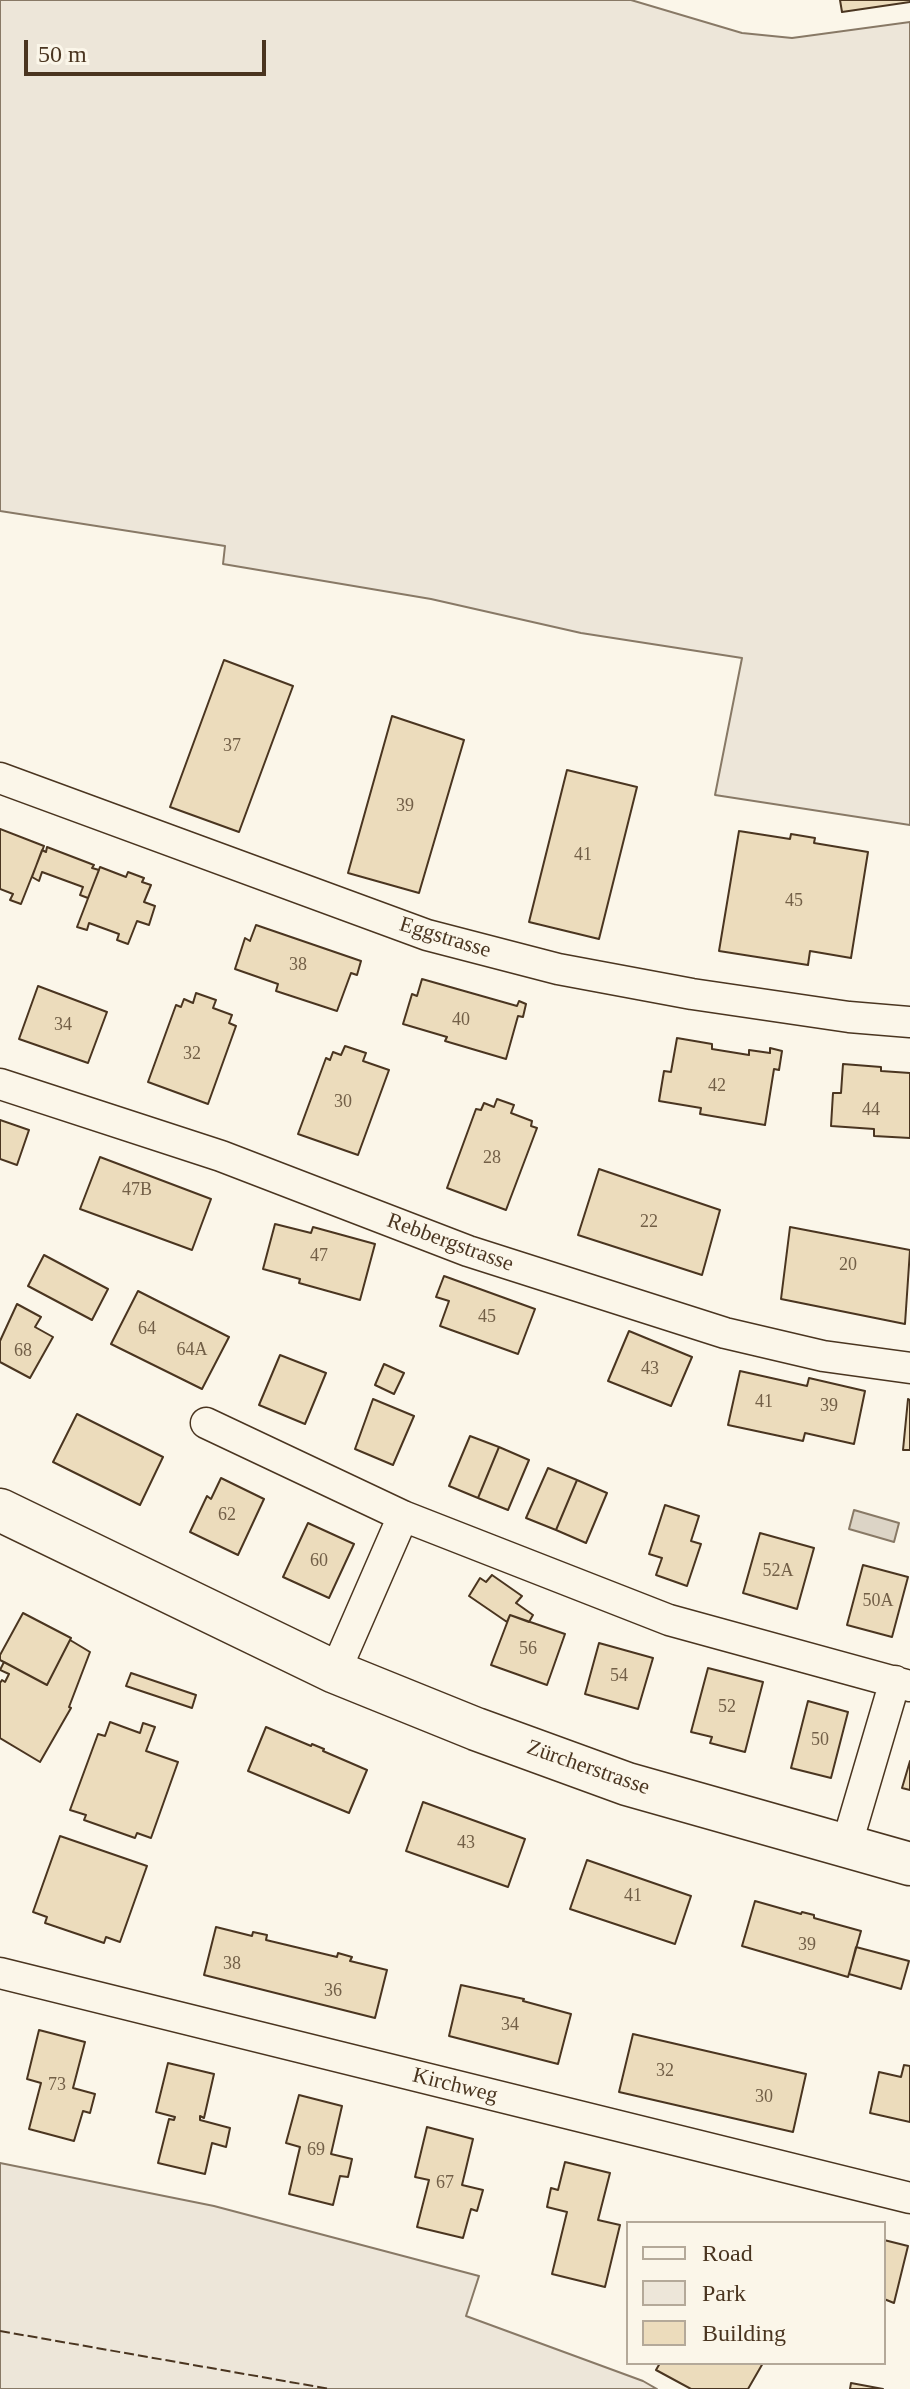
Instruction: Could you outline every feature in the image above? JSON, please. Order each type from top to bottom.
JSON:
[{"type":"main road","name":"Zürcherstrasse","points":[[0,1510],[335,1672],[476,1729],[627,1784],[910,1864]]},
{"type":"street","name":"Eggstrasse","points":[[0,778],[427,935],[558,969],[692,994],[849,1017],[910,1022]]},
{"type":"street","name":"Rebbergstrasse","points":[[0,1084],[221,1156],[468,1251],[725,1333],[823,1356],[910,1368]]},
{"type":"street","points":[[206,1423],[403,1516],[669,1620],[902,1684],[846,1847]]},
{"type":"street","points":[[335,1672],[403,1516]]},
{"type":"street","name":"Kirchweg","points":[[0,1973],[910,2198]]},
{"type":"green space","points":[[0,0],[631,0],[742,33],[792,38],[910,22],[910,825],[715,795],[742,658],[581,633],[431,599],[223,564],[225,546],[0,511]]},
{"type":"green space","points":[[0,2163],[214,2206],[479,2276],[466,2316],[643,2381],[657,2389],[0,2389]]},
{"type":"shaded area","points":[[854,1510],[899,1523],[894,1542],[849,1529]]},
{"type":"building","points":[[840,0],[910,0],[910,2],[842,12]]},
{"type":"building","points":[[224,660],[293,686],[239,832],[170,807]]},
{"type":"building","points":[[392,716],[464,740],[419,893],[348,873]]},
{"type":"building","points":[[567,770],[637,787],[599,939],[529,922]]},
{"type":"building","points":[[0,829],[44,846],[21,904],[10,900],[13,894],[0,889]]},
{"type":"building","points":[[739,831],[790,839],[791,834],[815,838],[814,843],[868,852],[851,958],[810,951],[808,965],[719,951]]},
{"type":"building","points":[[47,847],[94,865],[92,868],[99,870],[88,898],[80,895],[83,887],[42,872],[39,881],[32,877],[42,850],[46,852]]},
{"type":"building","points":[[100,867],[126,877],[128,872],[144,878],[142,882],[151,885],[144,902],[155,906],[149,925],[137,921],[128,944],[117,940],[119,934],[89,923],[87,930],[77,927]]},
{"type":"building","points":[[256,925],[361,961],[357,975],[351,973],[337,1011],[276,991],[278,984],[235,969],[245,938],[250,941]]},
{"type":"building","points":[[422,979],[517,1006],[519,1001],[526,1004],[523,1017],[518,1016],[506,1059],[445,1041],[447,1037],[403,1024],[412,994],[417,996]]},
{"type":"building","points":[[38,986],[107,1012],[88,1063],[19,1039]]},
{"type":"building","points":[[196,993],[216,1000],[213,1008],[232,1015],[229,1023],[236,1026],[208,1104],[148,1082],[176,1005],[181,1007],[184,999],[193,1003]]},
{"type":"building","points":[[677,1038],[712,1044],[712,1049],[749,1055],[749,1050],[770,1053],[770,1048],[782,1051],[779,1070],[774,1069],[765,1125],[700,1114],[701,1108],[659,1101],[664,1071],[671,1072]]},
{"type":"building","points":[[345,1046],[366,1053],[363,1061],[389,1070],[358,1155],[298,1134],[326,1058],[330,1060],[333,1052],[341,1055]]},
{"type":"building","points":[[843,1064],[910,1073],[910,1138],[874,1136],[874,1129],[831,1126],[833,1093],[841,1093]]},
{"type":"building","points":[[497,1099],[514,1105],[511,1113],[532,1121],[531,1126],[537,1128],[506,1210],[447,1188],[476,1109],[481,1110],[484,1103],[494,1107]]},
{"type":"building","points":[[0,1120],[29,1130],[17,1165],[0,1159]]},
{"type":"building","points":[[100,1157],[211,1199],[192,1250],[80,1209]]},
{"type":"building","points":[[599,1169],[720,1210],[702,1275],[578,1235]]},
{"type":"building","points":[[275,1224],[311,1233],[313,1227],[375,1244],[360,1300],[263,1269]]},
{"type":"building","points":[[790,1227],[910,1250],[905,1324],[781,1299]]},
{"type":"building","points":[[44,1255],[108,1289],[92,1320],[28,1286]]},
{"type":"building","points":[[444,1276],[535,1309],[518,1354],[440,1326],[449,1301],[436,1297]]},
{"type":"building","points":[[138,1291],[229,1337],[202,1389],[111,1344]]},
{"type":"building","points":[[17,1304],[41,1317],[35,1327],[53,1337],[30,1378],[0,1362],[0,1341]]},
{"type":"building","points":[[629,1331],[692,1357],[671,1406],[608,1381]]},
{"type":"building","points":[[280,1355],[326,1373],[305,1424],[259,1405]]},
{"type":"building","points":[[384,1364],[404,1373],[394,1394],[375,1385]]},
{"type":"building","points":[[740,1371],[807,1386],[809,1378],[865,1391],[854,1444],[805,1433],[803,1441],[728,1425]]},
{"type":"building","points":[[373,1399],[414,1416],[393,1465],[355,1449]]},
{"type":"building","points":[[908,1399],[910,1450],[903,1450]]},
{"type":"building","points":[[77,1414],[163,1457],[140,1505],[53,1462]]},
{"type":"building","points":[[470,1436],[499,1447],[478,1498],[449,1486]]},
{"type":"building","points":[[499,1447],[529,1460],[508,1510],[478,1498]]},
{"type":"building","points":[[548,1468],[577,1480],[556,1530],[526,1518]]},
{"type":"building","points":[[221,1478],[264,1499],[238,1555],[190,1532],[207,1496],[211,1499]]},
{"type":"building","points":[[577,1480],[607,1493],[586,1543],[556,1530]]},
{"type":"building","points":[[665,1505],[699,1516],[691,1541],[701,1544],[687,1586],[656,1575],[662,1558],[649,1554]]},
{"type":"building","points":[[308,1523],[354,1544],[329,1598],[283,1577]]},
{"type":"building","points":[[760,1533],[814,1548],[797,1609],[743,1593]]},
{"type":"building","points":[[863,1565],[908,1577],[892,1637],[847,1625]]},
{"type":"building","points":[[492,1575],[522,1596],[516,1603],[533,1615],[529,1622],[510,1615],[507,1622],[469,1596],[480,1578],[486,1582]]},
{"type":"building","points":[[23,1613],[71,1638],[47,1685],[0,1660]]},
{"type":"building","points":[[510,1615],[565,1634],[547,1685],[491,1665]]},
{"type":"building","points":[[70,1640],[90,1652],[71,1708],[40,1762],[0,1738],[0,1683],[2,1680],[5,1682],[9,1674],[0,1670],[4,1662],[47,1685]]},
{"type":"building","points":[[599,1643],[653,1658],[638,1709],[585,1694]]},
{"type":"building","points":[[708,1668],[763,1682],[745,1752],[710,1743],[712,1737],[691,1732]]},
{"type":"building","points":[[131,1673],[196,1695],[192,1708],[126,1686]]},
{"type":"building","points":[[808,1701],[848,1712],[831,1778],[791,1768]]},
{"type":"building","points":[[110,1722],[140,1733],[143,1723],[155,1727],[146,1751],[178,1762],[151,1838],[137,1833],[135,1838],[84,1820],[86,1815],[70,1810],[98,1734],[105,1736]]},
{"type":"building","points":[[266,1727],[324,1749],[367,1770],[349,1813],[248,1771]]},
{"type":"building","points":[[910,1761],[910,1790],[902,1788]]},
{"type":"building","points":[[423,1802],[525,1839],[508,1887],[406,1851]]},
{"type":"building","points":[[60,1836],[147,1866],[120,1942],[106,1937],[104,1943],[45,1923],[47,1917],[33,1912]]},
{"type":"building","points":[[587,1860],[691,1896],[675,1944],[570,1909]]},
{"type":"building","points":[[755,1901],[814,1915],[814,1918],[861,1931],[848,1977],[742,1946]]},
{"type":"building","points":[[216,1927],[252,1936],[253,1932],[267,1935],[266,1940],[337,1957],[338,1953],[352,1957],[350,1961],[387,1970],[375,2018],[204,1975]]},
{"type":"building","points":[[856,1947],[909,1961],[901,1989],[849,1974]]},
{"type":"building","points":[[461,1985],[524,1999],[571,2014],[558,2064],[449,2036]]},
{"type":"building","points":[[39,2030],[85,2042],[73,2088],[95,2094],[90,2113],[83,2111],[74,2141],[29,2129],[41,2083],[27,2079]]},
{"type":"building","points":[[633,2034],[806,2074],[793,2132],[619,2092]]},
{"type":"building","points":[[168,2063],[214,2074],[204,2118],[200,2116],[200,2120],[230,2128],[226,2147],[212,2143],[205,2174],[158,2163],[169,2119],[174,2120],[175,2117],[156,2112]]},
{"type":"building","points":[[904,2065],[910,2066],[910,2122],[870,2113],[879,2072],[901,2077]]},
{"type":"building","points":[[299,2095],[342,2106],[331,2154],[352,2159],[348,2177],[340,2176],[333,2205],[289,2194],[300,2147],[286,2143]]},
{"type":"building","points":[[427,2127],[473,2139],[462,2185],[483,2190],[477,2211],[471,2209],[463,2238],[417,2227],[429,2180],[415,2177]]},
{"type":"building","points":[[565,2162],[610,2173],[598,2220],[620,2225],[605,2287],[552,2274],[567,2212],[547,2207],[551,2188],[558,2190]]},
{"type":"building","points":[[886,2240],[908,2246],[894,2303],[886,2300]]},
{"type":"building","points":[[659,2365],[762,2365],[748,2389],[691,2389],[656,2370]]},
{"type":"building","points":[[851,2383],[883,2389],[850,2389]]},
{"type":"fence","points":[[0,2331],[330,2389]]}]
